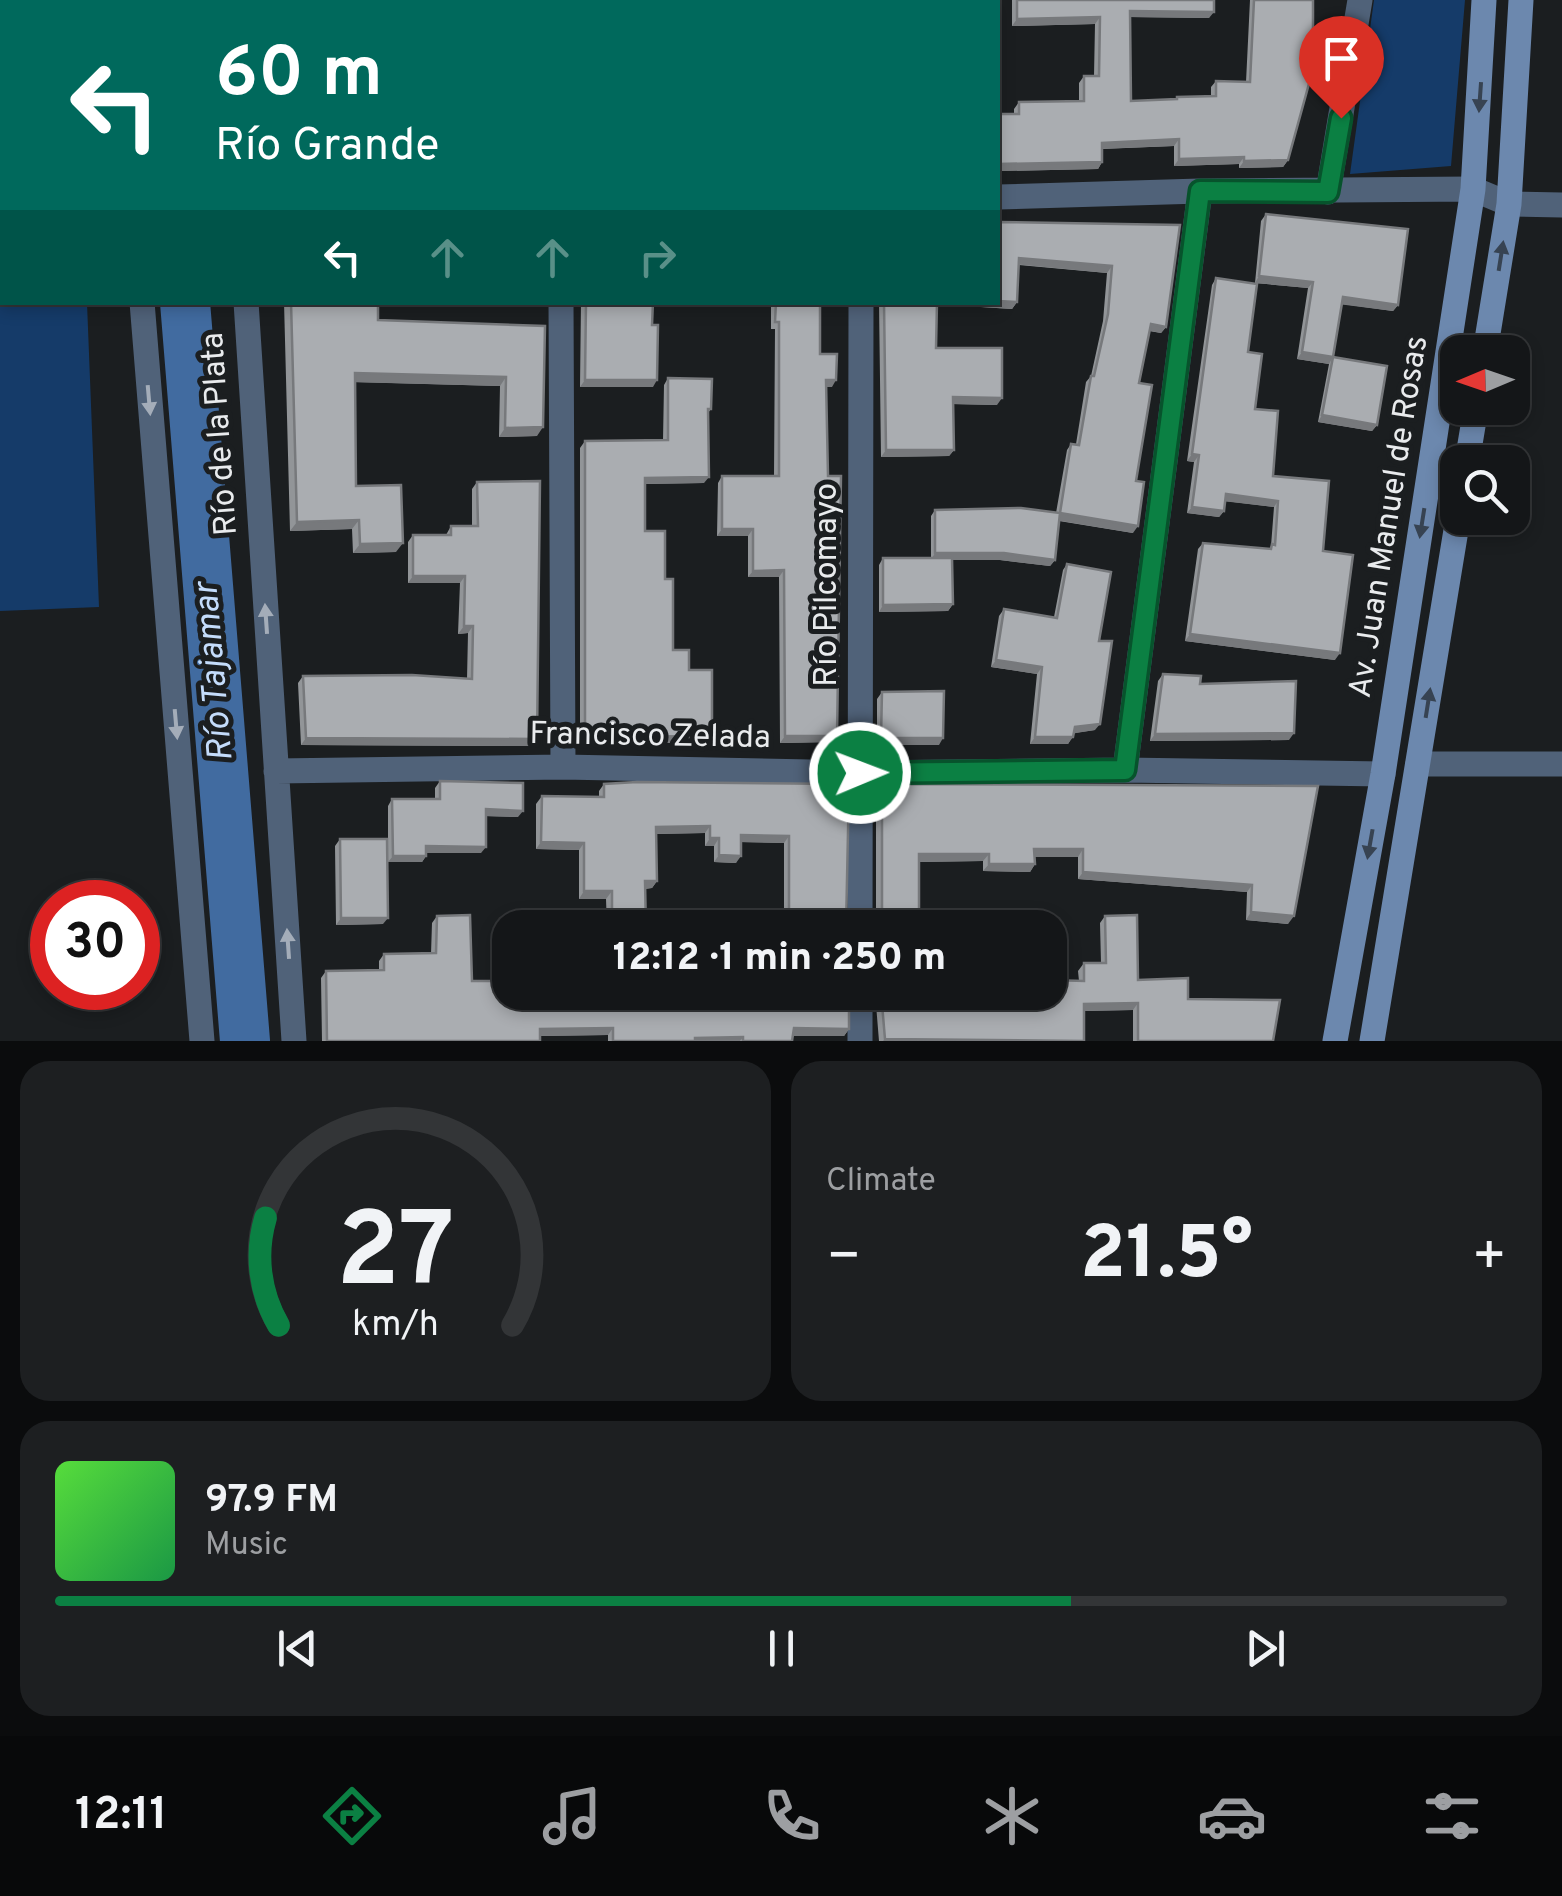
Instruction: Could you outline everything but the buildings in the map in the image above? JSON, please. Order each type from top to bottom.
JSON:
[{"type":"main road","name":"Av. Juan Manuel de Rosas","points":[[1335,1041],[1383,774],[1473,189],[1484,0]]},
{"type":"main road","points":[[1488,335],[1509,204],[1522,0]]},
{"type":"main road","name":"Av. Juan Manuel de Rosas","points":[[1372,1041],[1455,535]]},
{"type":"street","points":[[1328,192],[1360,0]]},
{"type":"street","points":[[1000,197],[1473,189],[1509,204],[1562,205]]},
{"type":"street","points":[[1125,770],[1200,191]]},
{"type":"street","points":[[142,305],[202,1041]]},
{"type":"street","name":"Río de la Plata","points":[[246,305],[294,1041]]},
{"type":"street","points":[[561,305],[563,767]]},
{"type":"street","name":"Río Pilcomayo","points":[[860,910],[861,305]]},
{"type":"street","points":[[1418,764],[1562,764]]},
{"type":"street","name":"Francisco Zelada","points":[[276,771],[563,767],[860,773],[1125,770],[1383,774]]},
{"type":"street","points":[[860,1010],[860,1041]]},
{"type":"shaded area","points":[[1374,0],[1465,0],[1451,166],[1350,174]]},
{"type":"shaded area","points":[[0,305],[87,305],[99,607],[0,611]]},
{"type":"waterway","name":"Río Tajamar","points":[[185,305],[245,1041]]},
{"type":"route","points":[[860,773],[1125,770],[1200,191],[1328,192],[1341,118]]}]
